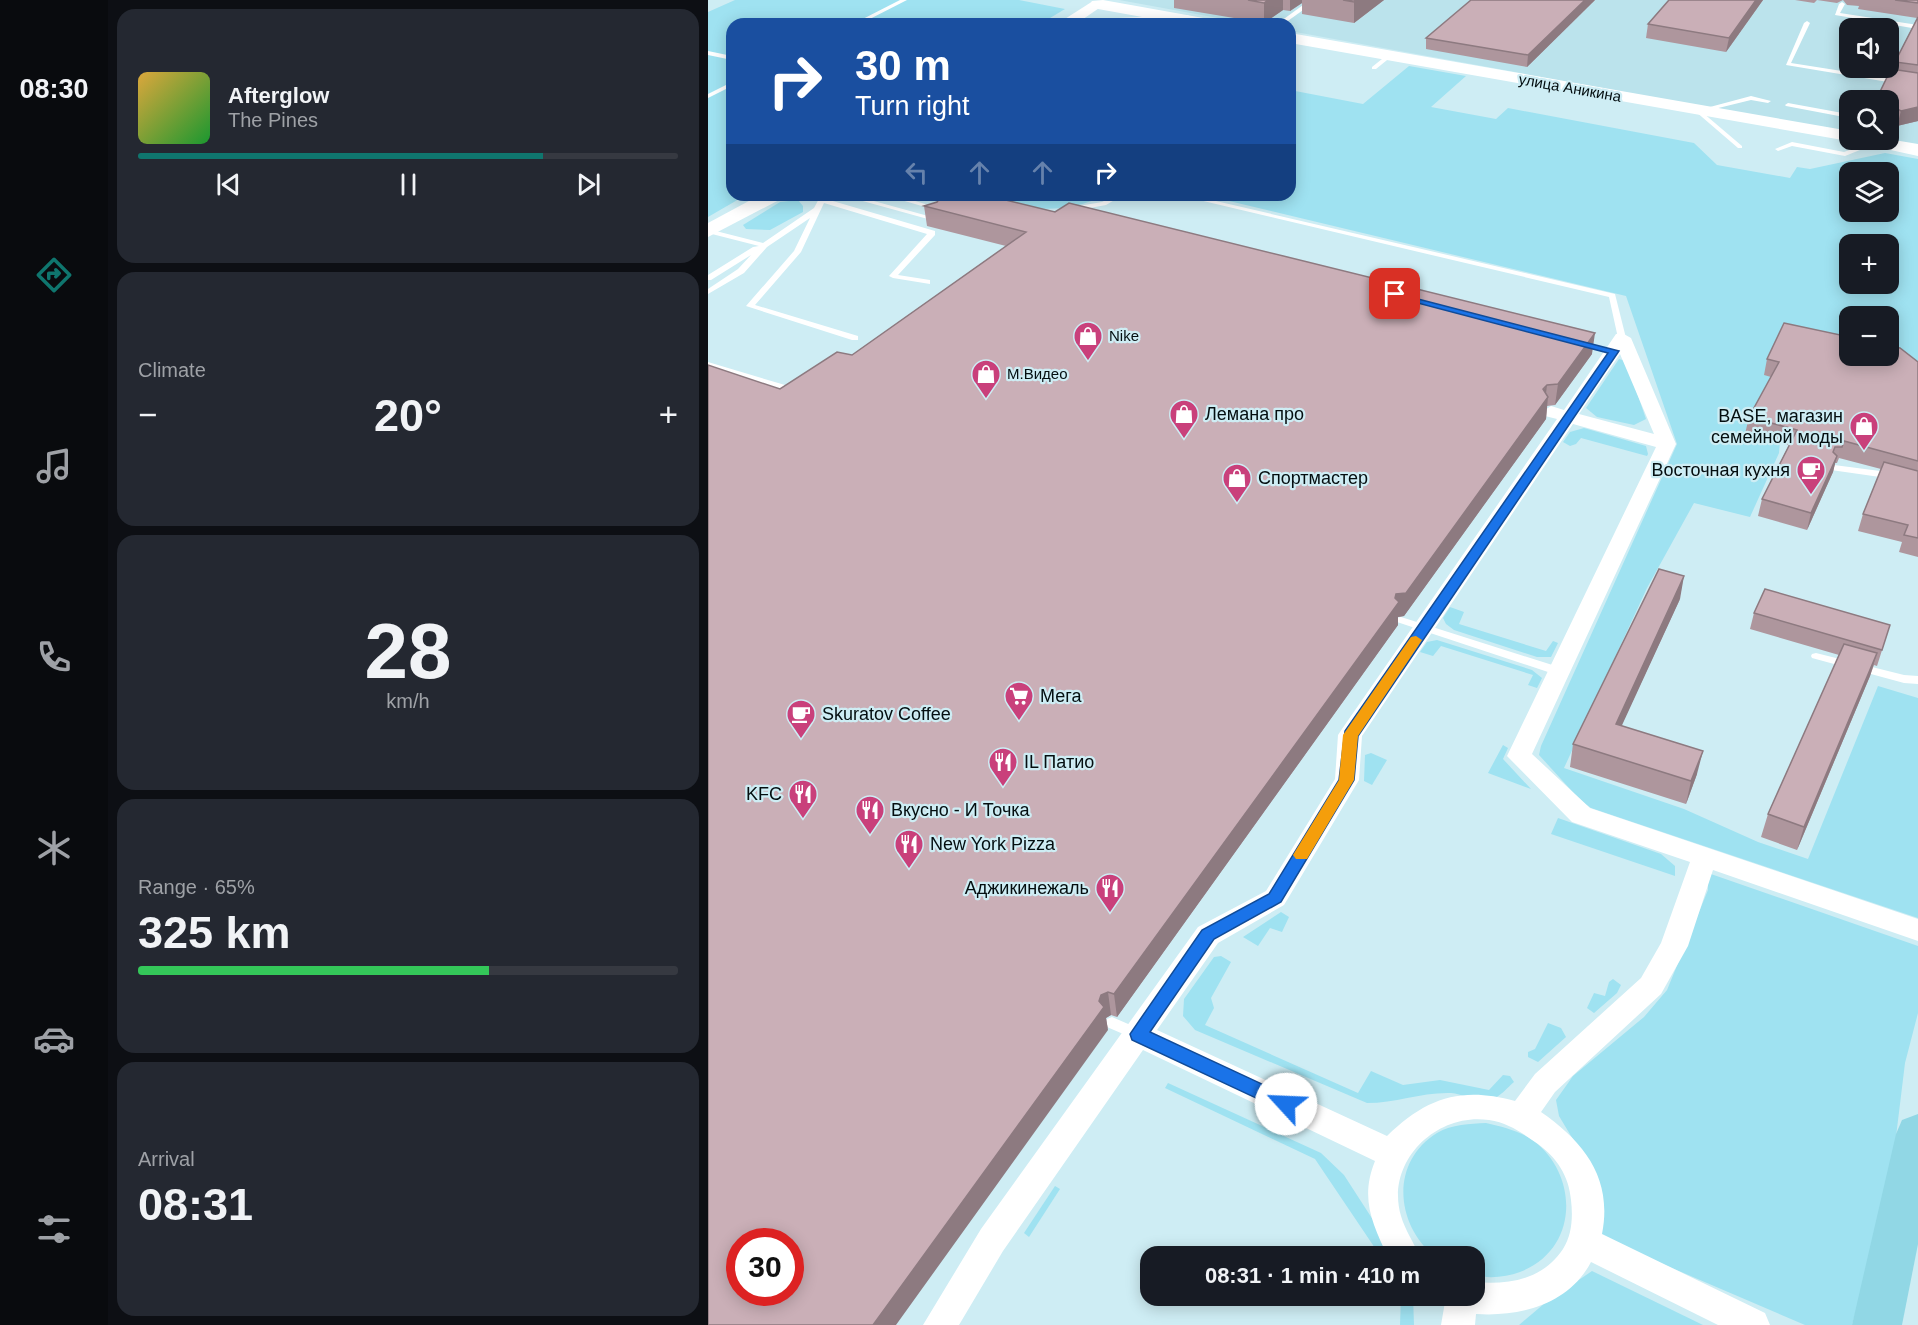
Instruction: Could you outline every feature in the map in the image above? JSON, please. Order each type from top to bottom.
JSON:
[{"type":"main road","points":[[1102,2],[1177,18]]},
{"type":"main road","name":"улица Аникина","points":[[1296,32],[1389,56],[1839,135]]},
{"type":"main road","points":[[1899,146],[1918,150]]},
{"type":"main road","points":[[1877,1325],[1906,1261],[1918,1134]]},
{"type":"street","points":[[1074,0],[1102,2]]},
{"type":"street","points":[[1075,18],[1102,2]]},
{"type":"street","points":[[708,231],[763,201]]},
{"type":"street","points":[[1058,213],[1107,218]]},
{"type":"street","points":[[1591,345],[1618,344]]},
{"type":"street","points":[[940,1325],[1125,1029],[1208,935],[1275,898],[1347,780],[1350,735],[1424,627],[1560,414],[1618,344]]},
{"type":"street","points":[[1618,344],[1667,444]]},
{"type":"street","points":[[1560,414],[1667,444]]},
{"type":"street","points":[[1667,444],[1561,672],[1519,756],[1581,814],[1918,930]]},
{"type":"street","points":[[1522,1115],[1545,1083],[1651,986],[1674,946],[1705,857]]},
{"type":"street","points":[[1125,1029],[1392,1153]]},
{"type":"street","points":[[1397,1246],[1390,1236],[1382,1207],[1382,1179],[1392,1153],[1409,1131],[1433,1115],[1462,1107],[1492,1107],[1522,1115],[1549,1132],[1570,1155],[1584,1183],[1590,1213],[1584,1242],[1570,1266],[1549,1285],[1523,1297],[1494,1301],[1485,1300]]},
{"type":"street","points":[[1584,1242],[1753,1325]]},
{"type":"street","points":[[1458,1325],[1461,1306]]},
{"type":"lane","points":[[868,18],[904,0]]},
{"type":"lane","points":[[1296,20],[1314,0]]},
{"type":"lane","points":[[1842,4],[1837,14],[1918,27]]},
{"type":"lane","points":[[1807,23],[1788,64],[1918,85]]},
{"type":"lane","points":[[708,53],[726,57]]},
{"type":"lane","points":[[1374,68],[1389,56]]},
{"type":"lane","points":[[708,96],[726,87]]},
{"type":"lane","points":[[1698,111],[1751,98],[1768,101]]},
{"type":"lane","points":[[1788,105],[1839,114]]},
{"type":"lane","points":[[1698,111],[1740,147]]},
{"type":"lane","points":[[1778,149],[1792,144],[1845,154],[1852,150]]},
{"type":"lane","points":[[822,201],[797,252],[750,306],[855,338]]},
{"type":"lane","points":[[832,201],[932,233],[893,276],[927,282]]},
{"type":"lane","points":[[867,201],[935,219]]},
{"type":"lane","points":[[910,201],[948,211]]},
{"type":"lane","points":[[1058,213],[1109,201]]},
{"type":"lane","points":[[1207,201],[1612,296],[1618,344]]},
{"type":"lane","points":[[708,278],[764,245],[818,209]]},
{"type":"lane","points":[[708,231],[764,245]]},
{"type":"lane","points":[[708,292],[741,271],[764,245]]},
{"type":"lane","points":[[708,364],[782,387]]},
{"type":"lane","points":[[1834,468],[1880,474],[1918,484]]},
{"type":"lane","points":[[1401,620],[1561,672]]},
{"type":"lane","points":[[1816,657],[1904,679],[1918,680]]},
{"type":"shaded area","points":[[735,0],[1019,0],[1065,9],[1050,18],[726,18],[726,201],[736,201],[708,217],[708,12]]},
{"type":"shaded area","points":[[1119,0],[1918,0],[1918,145],[1899,142],[1899,90],[1839,90],[1839,131],[1296,32],[1296,18],[1218,18]]},
{"type":"shaded area","points":[[1409,66],[1466,76],[1431,107],[1496,119],[1508,108],[1694,143],[1717,165],[1790,178],[1797,167],[1810,169],[1839,163],[1839,222],[1899,222],[1899,162],[1843,162],[1885,153],[1918,159],[1918,424],[1784,395],[1779,453],[1750,517],[1694,503],[1647,588],[1564,768],[1684,809],[1758,842],[1808,859],[1878,686],[1918,698],[1918,918],[1591,808],[1581,801],[1539,755],[1541,746],[1677,444],[1626,296],[1229,201],[1296,201],[1296,91],[1363,104]]},
{"type":"shaded area","points":[[799,201],[803,206],[803,212],[770,230],[746,229],[743,225],[780,202]]},
{"type":"shaded area","points":[[992,201],[1091,201],[1052,209]]},
{"type":"shaded area","points":[[1619,359],[1626,361],[1646,419],[1634,425],[1597,417],[1586,408]]},
{"type":"shaded area","points":[[1584,428],[1646,446],[1648,454],[1647,456],[1581,438],[1576,444],[1570,446],[1563,442],[1570,432]]},
{"type":"shaded area","points":[[1450,607],[1464,612],[1459,624],[1546,651],[1553,641],[1558,643],[1551,657],[1537,657],[1454,630],[1446,624],[1443,618]]},
{"type":"shaded area","points":[[1437,640],[1532,670],[1542,678],[1537,688],[1528,685],[1533,675],[1441,646],[1433,656],[1420,652],[1427,642]]},
{"type":"shaded area","points":[[1503,745],[1508,748],[1503,759],[1531,789],[1488,773]]},
{"type":"shaded area","points":[[1371,753],[1387,760],[1372,785],[1364,781],[1365,755]]},
{"type":"shaded area","points":[[1558,818],[1661,854],[1675,866],[1675,876],[1551,834]]},
{"type":"shaded area","points":[[1708,873],[1918,946],[1918,1013],[1905,1063],[1889,1194],[1852,1325],[1805,1325],[1602,1238],[1583,1156],[1559,1116],[1556,1100],[1573,1076],[1644,1017],[1667,990],[1708,890]]},
{"type":"shaded area","points":[[1281,912],[1289,917],[1282,932],[1270,928],[1258,946],[1243,937]]},
{"type":"shaded area","points":[[1221,956],[1231,962],[1211,998],[1214,1008],[1205,1025],[1358,1093],[1371,1071],[1403,1085],[1440,1080],[1489,1090],[1503,1075],[1510,1076],[1514,1082],[1498,1096],[1487,1100],[1440,1093],[1367,1103],[1195,1030],[1183,1016],[1184,999],[1214,957]]},
{"type":"shaded area","points":[[1613,979],[1621,985],[1617,993],[1594,1013],[1587,1008],[1594,993],[1605,996],[1609,982]]},
{"type":"shaded area","points":[[1548,1023],[1561,1028],[1566,1037],[1538,1062],[1528,1057],[1528,1052],[1535,1049]]},
{"type":"shaded area","points":[[1168,1083],[1321,1153],[1344,1175],[1390,1246],[1374,1246],[1315,1159],[1165,1088]]},
{"type":"shaded area","points":[[1486,1123],[1529,1138],[1549,1156],[1559,1174],[1565,1192],[1566,1212],[1562,1230],[1553,1247],[1539,1262],[1520,1272],[1498,1277],[1485,1277],[1485,1246],[1425,1246],[1412,1228],[1403,1194],[1405,1176],[1411,1160],[1422,1145],[1437,1133],[1461,1125]]},
{"type":"shaded area","points":[[1055,1186],[1060,1189],[1029,1237],[1024,1233]]},
{"type":"shaded area","points":[[1592,1271],[1703,1325],[1519,1325],[1545,1303]]},
{"type":"shaded area","points":[[1401,1306],[1413,1306],[1414,1325],[1400,1325]]},
{"type":"building","points":[[1248,0],[1268,0],[1264,3]]},
{"type":"building","points":[[1471,0],[1585,0],[1528,55],[1426,38]]},
{"type":"building","points":[[1669,0],[1756,0],[1729,38],[1648,24]]},
{"type":"building","points":[[1895,0],[1918,0],[1918,3]]},
{"type":"building","points":[[1918,17],[1918,65],[1899,63],[1899,54]]},
{"type":"building","points":[[1899,70],[1918,73],[1918,107],[1901,111],[1899,110],[1899,90],[1881,90],[1887,78],[1899,78]]},
{"type":"building","name":"Мега","points":[[938,201],[1010,201],[1055,212],[1069,203],[1595,333],[1558,384],[1547,385],[1543,389],[1548,397],[1406,593],[1396,594],[1395,598],[1399,602],[1114,994],[1108,992],[1101,995],[1099,1001],[1104,1007],[873,1325],[708,1325],[708,365],[780,389],[837,352],[852,355],[1026,232],[924,206]]},
{"type":"building","points":[[1784,323],[1839,335],[1839,366],[1899,366],[1900,348],[1918,362],[1918,461],[1844,441],[1842,447],[1835,447],[1833,452],[1837,456],[1811,513],[1762,499],[1797,430],[1749,417],[1779,362],[1767,359]]},
{"type":"building","points":[[1884,462],[1918,471],[1918,538],[1904,535],[1908,525],[1863,514]]},
{"type":"building","points":[[1659,569],[1684,576],[1616,724],[1703,751],[1691,781],[1573,744]]},
{"type":"building","points":[[1765,589],[1890,625],[1882,650],[1754,613]]},
{"type":"building","points":[[1844,644],[1877,653],[1804,827],[1768,814]]},
{"type":"slow traffic","points":[[1301,855],[1347,780],[1350,735],[1416,640]]},
{"type":"place","name":"Nike","points":[[1088,362]]},
{"type":"place","name":"М.Видео","points":[[986,400]]},
{"type":"place","name":"Лемана про","points":[[1184,440]]},
{"type":"place","name":"BASE, магазин семейной моды","points":[[1864,452]]},
{"type":"place","name":"Восточная кухня","points":[[1811,496]]},
{"type":"place","name":"Спортмастер","points":[[1237,504]]},
{"type":"place","name":"Мега","points":[[1019,722]]},
{"type":"place","name":"Skuratov Coffee","points":[[801,740]]},
{"type":"place","name":"IL Патио","points":[[1003,788]]},
{"type":"place","name":"KFC","points":[[803,820]]},
{"type":"place","name":"Вкусно - И Точка","points":[[870,836]]},
{"type":"place","name":"New York Pizza","points":[[909,870]]},
{"type":"place","name":"Аджикинежаль","points":[[1110,914]]},
{"type":"route","points":[[1286,1104],[1138,1034],[1208,935],[1275,898],[1347,780],[1350,735],[1614,351],[1395,294]]}]
